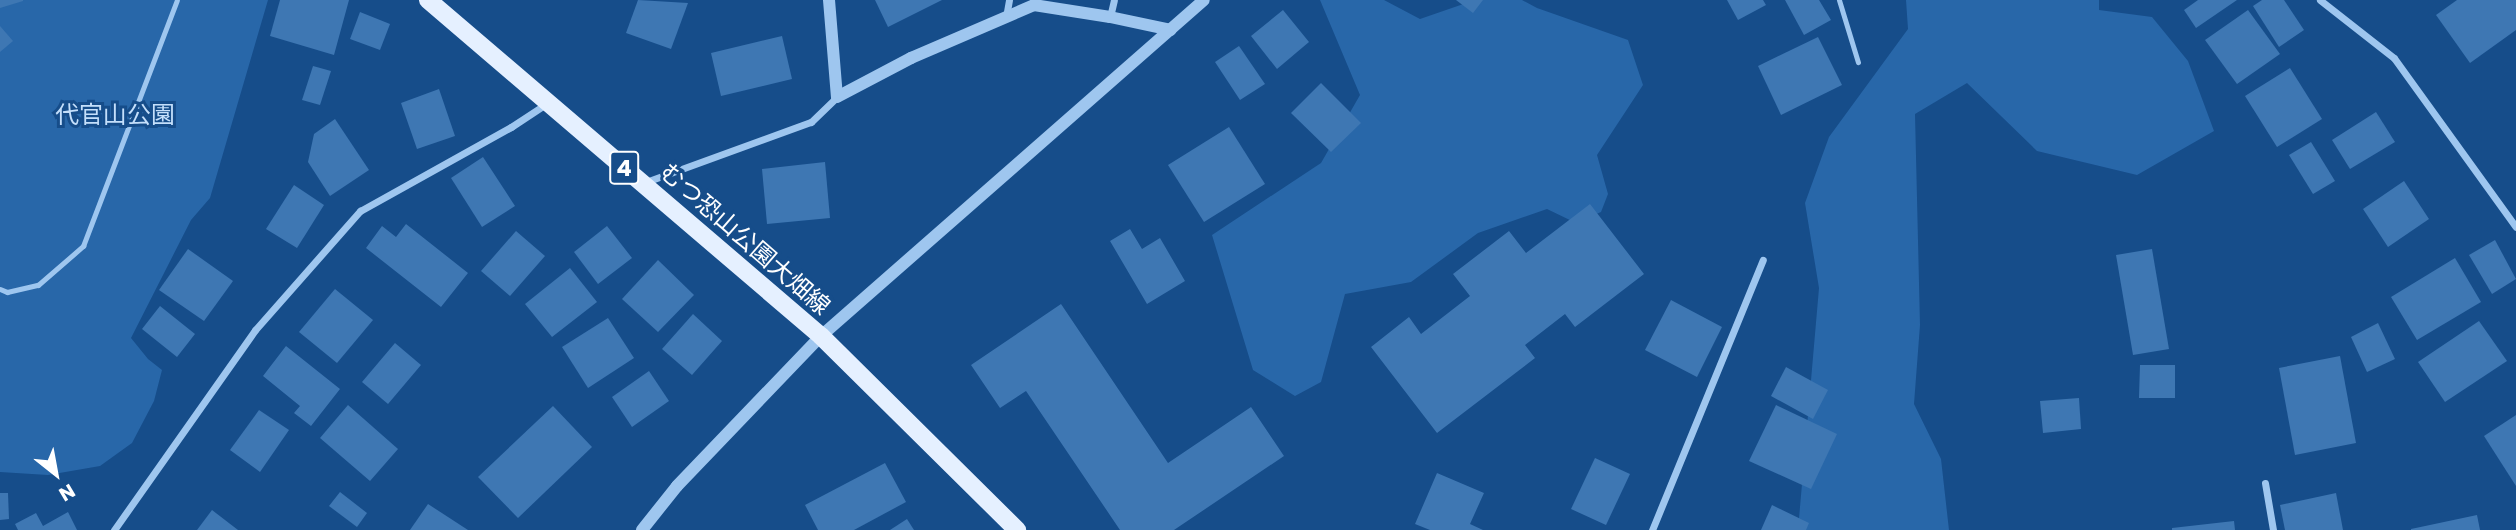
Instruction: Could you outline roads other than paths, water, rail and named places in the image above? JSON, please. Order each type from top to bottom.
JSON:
[{"type":"main road","name":"むつ恐山公園大畑線","points":[[428,0],[821,336],[1017,530]]},
{"type":"street","points":[[829,0],[837,97]]},
{"type":"street","points":[[1006,17],[1009,0]]},
{"type":"street","points":[[1110,16],[1114,0]]},
{"type":"street","points":[[642,530],[677,486],[821,336],[1203,0]]},
{"type":"street","points":[[2320,0],[2394,58],[2516,227]]},
{"type":"street","points":[[642,183],[811,122],[837,97],[911,58],[1034,5],[1110,16],[1171,30]]},
{"type":"street","points":[[114,530],[255,330],[360,211],[511,127],[548,103]]},
{"type":"street","points":[[1652,530],[1763,260]]},
{"type":"street","points":[[2265,483],[2273,530]]},
{"type":"lane","points":[[0,289],[8,292],[38,285],[83,246],[177,0]]},
{"type":"lane","points":[[1839,0],[1858,62]]},
{"type":"park label","name":"代官山公園","points":[[115,115]]}]
